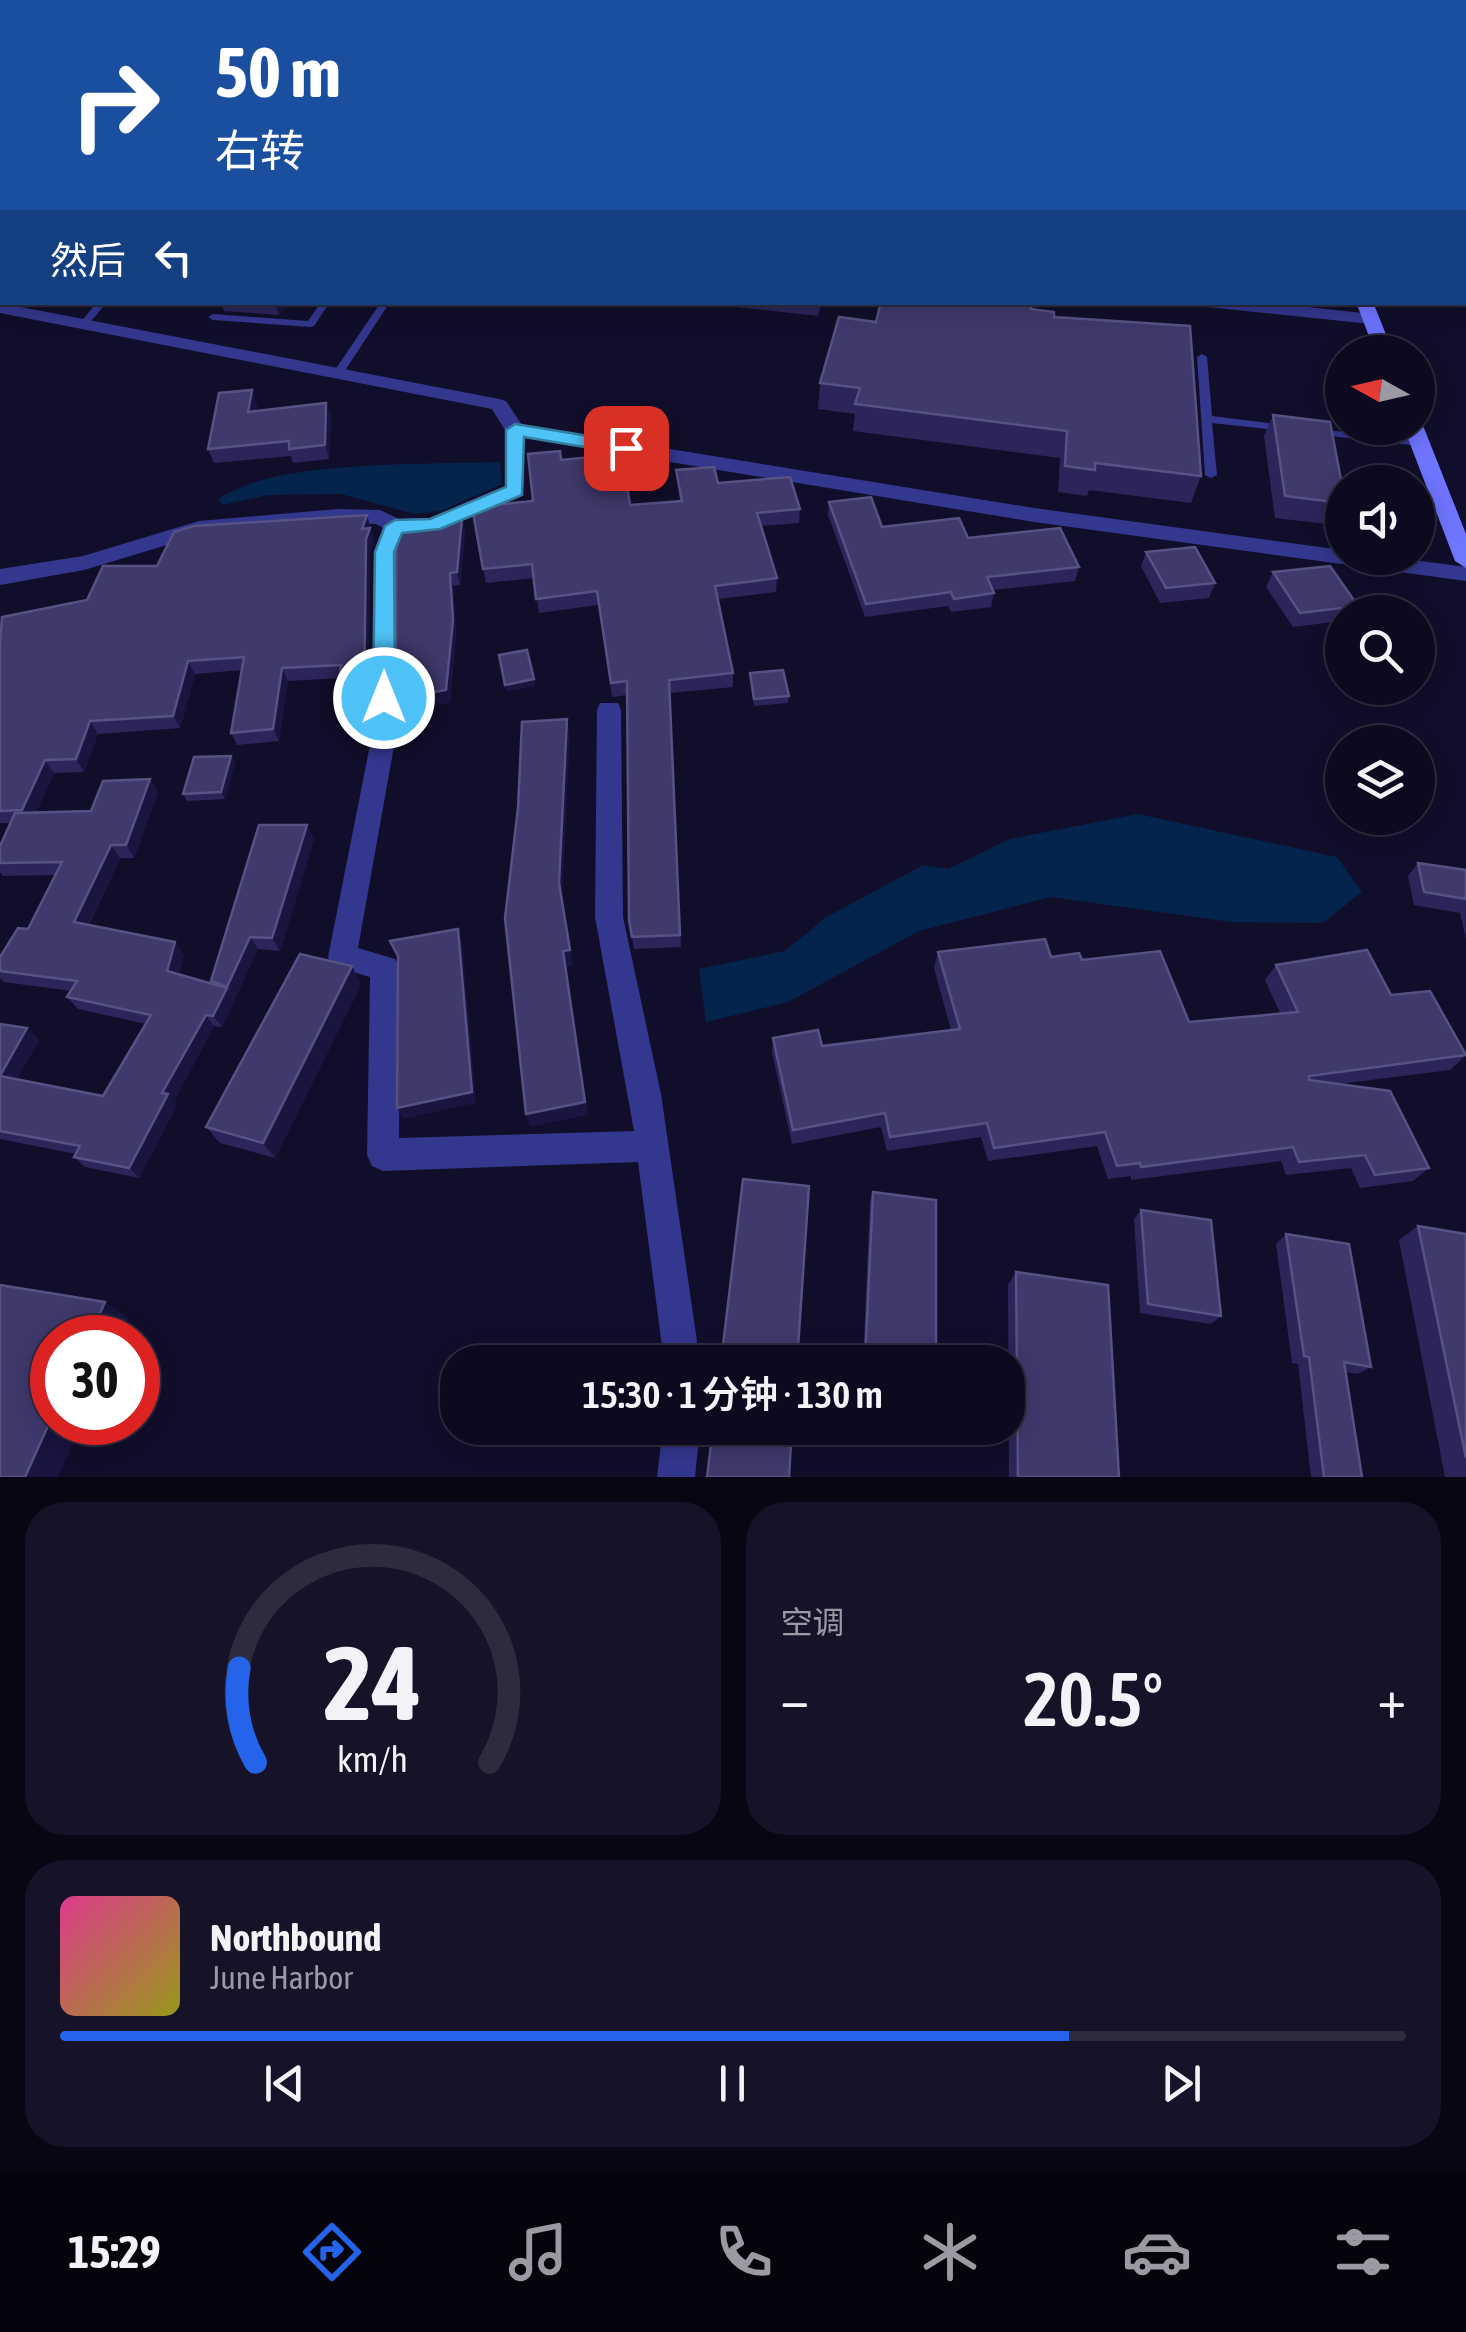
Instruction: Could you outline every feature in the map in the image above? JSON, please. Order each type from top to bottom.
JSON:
[{"type":"main road","points":[[1368,311],[1377,335]]},
{"type":"main road","points":[[1421,445],[1466,560]]},
{"type":"street","points":[[1261,305],[1368,311]]},
{"type":"street","points":[[0,308],[499,405],[515,430],[516,490],[433,525],[395,526],[380,517],[338,516],[199,528],[84,563],[0,577]]},
{"type":"street","points":[[515,430],[1034,515],[1325,554]]},
{"type":"street","points":[[395,526],[384,552],[384,735],[342,957],[385,968],[383,1154],[652,1146]]},
{"type":"street","points":[[1435,570],[1466,574]]},
{"type":"street","points":[[609,710],[609,917],[652,1146],[680,1345]]},
{"type":"street","points":[[676,1477],[680,1445]]},
{"type":"lane","points":[[84,324],[101,305]]},
{"type":"lane","points":[[213,316],[311,324],[324,305]]},
{"type":"lane","points":[[338,372],[384,305]]},
{"type":"lane","points":[[1202,357],[1211,475]]},
{"type":"lane","points":[[1206,420],[1325,428]]},
{"type":"water","points":[[500,462],[502,484],[441,511],[415,514],[341,494],[268,495],[222,505],[219,499],[244,486],[313,471],[394,464]]},
{"type":"water","points":[[1138,814],[1337,857],[1362,892],[1323,923],[1231,922],[1051,897],[919,931],[788,1002],[706,1022],[699,969],[785,951],[825,918],[923,865],[948,869],[1010,839]]},
{"type":"building","points":[[880,305],[1032,305],[1031,309],[1054,312],[1054,317],[1190,326],[1201,476],[1095,463],[1095,470],[1065,466],[1067,431],[855,404],[860,388],[820,383],[839,317],[876,322]]},
{"type":"building","points":[[252,390],[248,412],[326,403],[325,445],[289,449],[289,441],[208,449],[219,393]]},
{"type":"building","points":[[1273,415],[1325,421],[1325,445],[1334,445],[1338,465],[1325,465],[1325,501],[1285,496]]},
{"type":"building","points":[[560,451],[561,460],[622,454],[630,505],[682,501],[676,470],[714,467],[718,483],[790,477],[800,509],[757,513],[777,578],[715,586],[733,673],[669,680],[680,935],[632,937],[627,681],[611,683],[597,591],[536,599],[532,564],[483,569],[472,507],[533,501],[528,454]]},
{"type":"building","points":[[871,497],[882,527],[959,518],[968,538],[1060,528],[1079,567],[987,577],[994,593],[954,599],[951,592],[866,604],[829,502]]},
{"type":"building","points":[[367,515],[362,529],[370,528],[366,539],[364,705],[336,710],[341,665],[282,668],[273,729],[231,733],[244,657],[188,661],[173,716],[90,721],[76,759],[45,760],[22,810],[0,811],[2,617],[87,600],[103,566],[157,566],[174,532],[194,526]]},
{"type":"building","points":[[462,518],[457,572],[450,573],[453,620],[446,690],[396,699],[396,540],[402,525]]},
{"type":"building","points":[[1195,547],[1215,583],[1166,588],[1146,552]]},
{"type":"building","points":[[1325,567],[1325,575],[1336,575],[1350,595],[1325,595],[1325,610],[1300,613],[1273,572]]},
{"type":"building","points":[[527,650],[534,679],[505,685],[499,655]]},
{"type":"building","points":[[783,670],[789,696],[754,699],[750,673]]},
{"type":"building","points":[[567,719],[559,883],[570,950],[563,951],[585,1102],[526,1114],[505,918],[518,808],[522,722]]},
{"type":"building","points":[[231,756],[221,792],[183,794],[194,757]]},
{"type":"building","points":[[150,779],[126,845],[111,845],[74,922],[175,942],[167,971],[227,988],[213,1016],[206,1015],[162,1093],[168,1094],[129,1168],[74,1157],[80,1146],[0,1131],[0,1076],[103,1096],[151,1015],[67,997],[77,981],[0,971],[0,957],[18,928],[28,929],[62,862],[0,863],[0,846],[15,813],[91,811],[103,781]]},
{"type":"building","points":[[259,825],[307,825],[272,938],[250,937],[227,987],[211,981]]},
{"type":"building","points":[[1418,863],[1466,870],[1466,899],[1424,892]]},
{"type":"building","points":[[458,929],[472,1092],[397,1108],[398,956],[390,941]]},
{"type":"building","points":[[1045,939],[1051,957],[1079,953],[1082,960],[1160,951],[1189,1022],[1298,1012],[1276,965],[1367,950],[1391,995],[1430,991],[1466,1055],[1309,1076],[1309,1080],[1390,1091],[1429,1168],[1375,1175],[1365,1155],[1299,1162],[1293,1147],[1141,1167],[1140,1163],[1117,1166],[1105,1132],[994,1148],[987,1123],[890,1137],[885,1113],[793,1130],[773,1038],[818,1030],[822,1046],[960,1029],[938,952]]},
{"type":"building","points":[[300,954],[352,966],[263,1143],[206,1127]]},
{"type":"building","points":[[0,1024],[27,1028],[0,1076]]},
{"type":"building","points":[[743,1179],[809,1186],[798,1345],[723,1345]]},
{"type":"building","points":[[873,1192],[936,1200],[936,1345],[866,1345]]},
{"type":"building","points":[[1141,1210],[1211,1220],[1221,1316],[1148,1304]]},
{"type":"building","points":[[1418,1226],[1466,1234],[1466,1458]]},
{"type":"building","points":[[1286,1234],[1349,1244],[1371,1367],[1344,1362],[1362,1477],[1324,1477],[1309,1357],[1304,1356]]},
{"type":"building","points":[[1016,1272],[1108,1285],[1119,1477],[1018,1477],[1018,1445],[1025,1445],[1025,1345],[1017,1345]]},
{"type":"building","points":[[0,1285],[105,1302],[99,1315],[30,1315],[30,1445],[39,1445],[25,1477],[0,1477]]},
{"type":"building","points":[[711,1445],[791,1445],[789,1477],[707,1477]]},
{"type":"route","points":[[384,698],[384,552],[395,526],[433,525],[516,490],[515,430],[626,448]]}]
